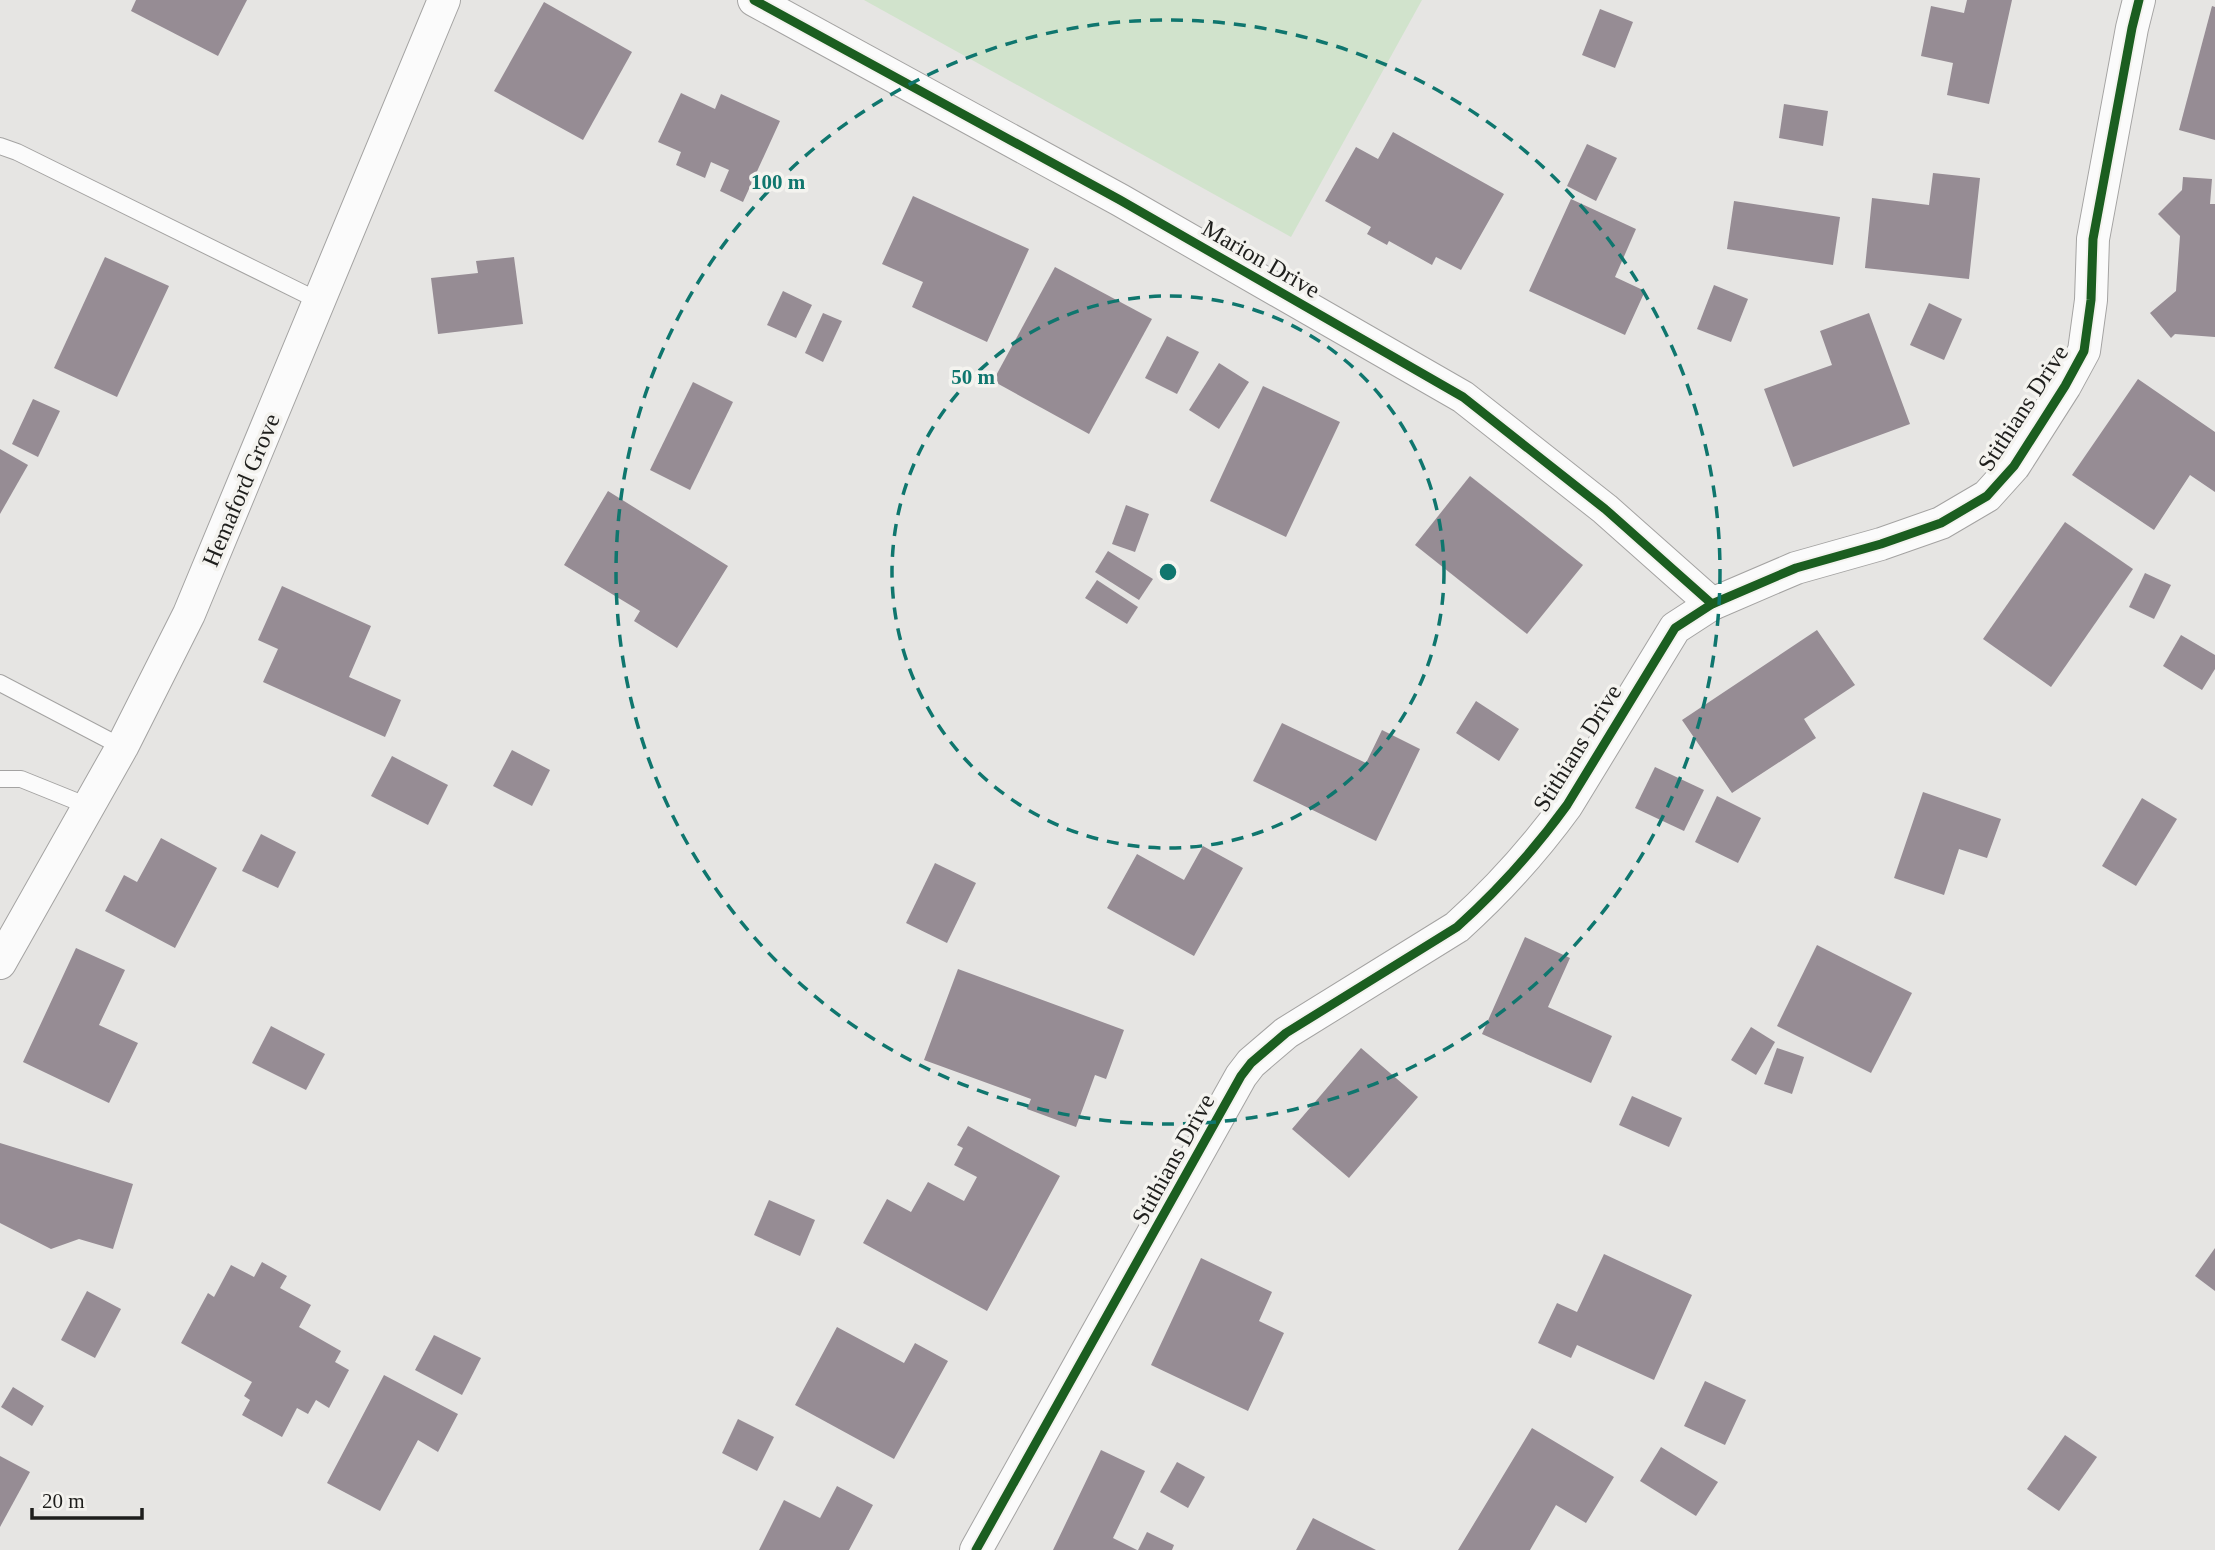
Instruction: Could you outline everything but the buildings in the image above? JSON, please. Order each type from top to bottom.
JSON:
[{"type":"street","name":"Hemaford Grove","points":[[0,963],[122,747],[189,614],[444,0]]},
{"type":"street","name":"Marion Drive","points":[[754,0],[1120,200],[1463,397],[1605,509],[1713,604]]},
{"type":"street","name":"Stithians Drive","points":[[976,1550],[1246,1069],[1286,1032],[1457,927],[1472,914],[1538,842],[1567,805],[1675,628],[1713,604],[1796,568],[1881,544],[1941,523],[1987,496],[2014,466],[2084,351],[2091,300],[2093,239],[2139,0]]},
{"type":"lane","points":[[0,146],[319,301]]},
{"type":"lane","points":[[0,682],[122,747]]},
{"type":"lane","points":[[0,779],[21,779],[88,806]]},
{"type":"green space","points":[[864,0],[1422,0],[1291,237]]},
{"type":"cycle path","points":[[754,0],[1120,200],[1463,397],[1605,509],[1712,604]]},
{"type":"cycle path","points":[[976,1550],[1241,1076],[1251,1063],[1286,1033],[1457,927],[1487,899],[1529,853],[1567,805],[1675,628],[1712,604],[1796,568],[1881,544],[1941,523],[1987,496],[2014,466],[2084,351],[2091,300],[2093,239],[2139,0]]}]
